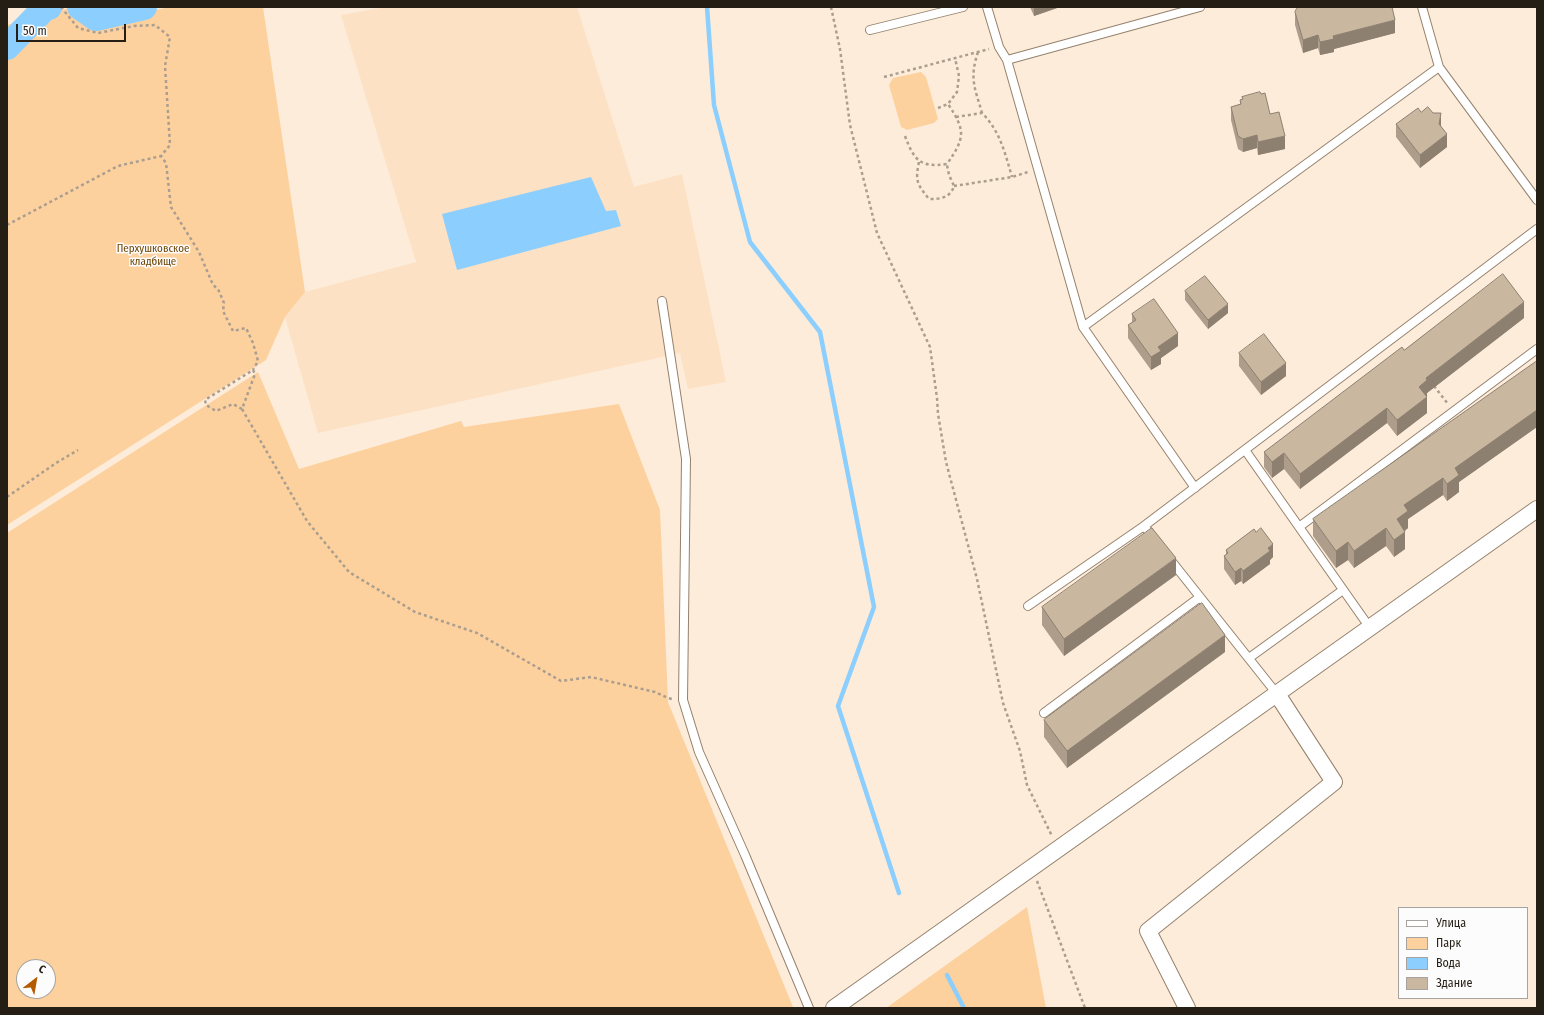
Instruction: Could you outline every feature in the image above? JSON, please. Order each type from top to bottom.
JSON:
[{"type":"street","points":[[834,1008],[1537,509]]},
{"type":"street","points":[[1187,1008],[1148,931],[1334,782],[1278,694]]},
{"type":"lane","points":[[870,30],[963,7]]},
{"type":"lane","points":[[987,7],[999,47],[1007,60],[1083,328],[1195,488]]},
{"type":"lane","points":[[1007,60],[1200,7]]},
{"type":"lane","points":[[1422,7],[1439,67],[1537,200]]},
{"type":"lane","points":[[1083,328],[1439,67]]},
{"type":"lane","points":[[1028,606],[1144,526],[1537,229]]},
{"type":"lane","points":[[662,301],[686,458],[683,700],[699,752],[745,855],[809,1008]]},
{"type":"lane","points":[[1299,527],[1537,349]]},
{"type":"lane","points":[[1245,450],[1370,628]]},
{"type":"lane","points":[[1144,526],[1278,694]]},
{"type":"lane","points":[[1249,658],[1343,590]]},
{"type":"lane","points":[[1044,713],[1200,597]]},
{"type":"path","points":[[7,225],[118,166],[162,156],[170,145],[165,66],[170,37],[155,25],[134,26],[98,33],[78,28],[61,7]]},
{"type":"path","points":[[831,7],[840,49],[850,124],[877,233],[930,347],[938,414],[946,462],[977,579],[1003,703],[1020,751],[1027,785],[1059,849]]},
{"type":"path","points":[[884,77],[999,47]]},
{"type":"path","points":[[978,52],[973,73],[973,85],[982,113],[989,120],[1004,147],[1012,177]]},
{"type":"path","points":[[938,108],[948,104],[957,92],[959,76],[955,58]]},
{"type":"path","points":[[919,162],[917,173],[919,186],[929,199],[941,199],[952,192],[954,186],[948,175],[947,164],[956,152],[962,139],[960,123],[948,104]]},
{"type":"path","points":[[956,117],[982,113]]},
{"type":"path","points":[[905,136],[911,152],[919,162],[936,166],[947,164]]},
{"type":"path","points":[[162,156],[166,163],[171,207],[199,252],[213,286],[218,289],[224,303],[223,311],[233,331],[246,328],[253,343],[258,361],[253,370],[205,400],[206,405],[216,411],[233,404],[242,409],[307,521],[349,572],[415,612],[477,633],[561,681],[592,677],[655,692],[668,698],[683,700]]},
{"type":"path","points":[[954,186],[1012,177],[1038,169]]},
{"type":"path","points":[[242,409],[255,374],[253,370]]},
{"type":"path","points":[[1429,380],[1453,411]]},
{"type":"path","points":[[7,497],[56,463],[78,450]]},
{"type":"path","points":[[1032,868],[1085,1008]]},
{"type":"shaded area","points":[[386,7],[577,7],[634,187],[682,174],[726,382],[688,389],[680,353],[318,433],[285,317],[305,292],[416,262],[341,15]]},
{"type":"green space","name":"Перхушковское кладбище","points":[[73,7],[153,7],[155,10],[170,7],[263,7],[305,292],[285,317],[266,360],[7,525],[7,25]]},
{"type":"green space","points":[[921,72],[926,77],[938,119],[934,123],[907,130],[901,127],[889,85],[893,78]]},
{"type":"green space","points":[[258,372],[299,469],[461,421],[464,427],[619,404],[660,510],[668,702],[793,1007],[7,1008],[7,533]]},
{"type":"green space","points":[[1027,907],[1046,1008],[886,1008]]},
{"type":"water","points":[[591,177],[606,211],[616,210],[621,226],[457,270],[442,214]]},
{"type":"building","points":[[1298,7],[1392,7],[1395,20],[1333,36],[1334,39],[1320,42],[1318,35],[1303,40],[1295,12]]},
{"type":"building","points":[[1260,92],[1261,94],[1265,93],[1270,114],[1279,112],[1285,136],[1258,142],[1257,135],[1243,139],[1238,136],[1231,107],[1241,104],[1240,100],[1243,99],[1242,97]]},
{"type":"building","points":[[1428,107],[1433,113],[1441,113],[1439,124],[1447,134],[1420,155],[1396,124],[1418,108],[1421,112]]},
{"type":"building","points":[[1503,274],[1524,302],[1426,378],[1427,380],[1419,387],[1427,397],[1397,420],[1387,408],[1300,474],[1284,453],[1272,462],[1264,452],[1402,347],[1404,350]]},
{"type":"building","points":[[1205,276],[1228,304],[1208,320],[1185,291]]},
{"type":"building","points":[[1154,299],[1178,333],[1158,347],[1161,351],[1151,357],[1128,325],[1136,320],[1132,314]]},
{"type":"building","points":[[1264,334],[1286,363],[1261,382],[1239,353]]},
{"type":"building","points":[[1537,361],[1537,410],[1455,468],[1459,475],[1447,484],[1443,478],[1404,505],[1408,511],[1397,519],[1405,532],[1394,540],[1386,528],[1354,551],[1348,542],[1336,551],[1313,519]]},
{"type":"building","points":[[1152,528],[1176,558],[1064,639],[1042,607]]},
{"type":"building","points":[[1261,528],[1273,544],[1268,548],[1270,551],[1243,571],[1241,568],[1235,572],[1224,556],[1228,553],[1226,550],[1254,529],[1256,532]]},
{"type":"building","points":[[1202,603],[1225,635],[1067,751],[1044,720]]},
{"type":"waterway","points":[[7,47],[45,8],[49,7]]},
{"type":"waterway","points":[[80,7],[96,18],[144,7]]},
{"type":"waterway","points":[[707,7],[714,105],[750,242],[820,332],[874,607],[838,706],[899,893]]},
{"type":"waterway","points":[[947,975],[964,1008]]}]
